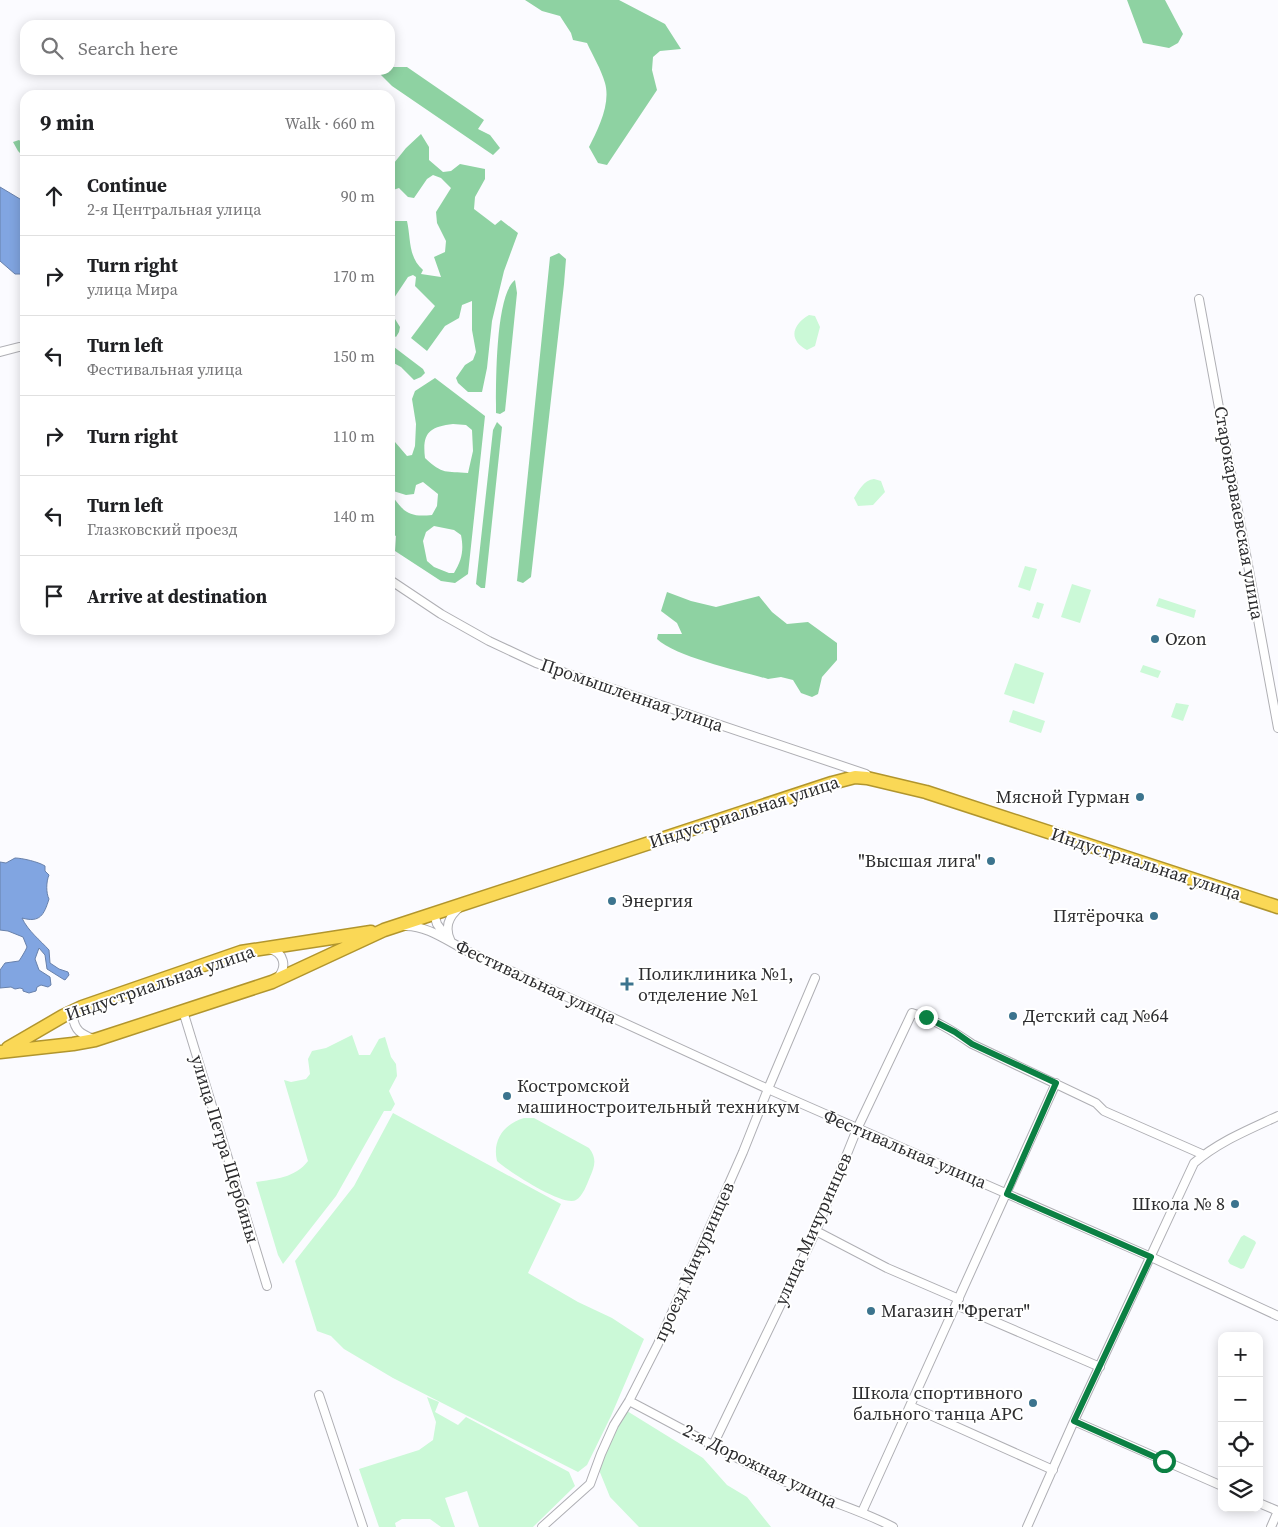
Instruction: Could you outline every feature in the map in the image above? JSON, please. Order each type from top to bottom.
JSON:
[{"type":"highway","name":"Индустриальная улица","points":[[2,1051],[95,1040],[272,982],[389,928],[855,777],[886,781],[926,792],[1278,907]]},
{"type":"highway","name":"Индустриальная улица","points":[[2,1051],[82,1006],[241,952],[389,928]]},
{"type":"street","name":"Старокараваевская улица","points":[[1199,299],[1278,728]]},
{"type":"street","points":[[0,352],[20,347]]},
{"type":"street","name":"Промышленная улица","points":[[395,583],[441,614],[488,641],[536,663],[886,781]]},
{"type":"street","points":[[450,942],[447,935],[449,918],[464,904]]},
{"type":"street","points":[[434,914],[437,924],[450,942]]},
{"type":"street","name":"Фестивальная улица","points":[[389,928],[410,926],[437,934],[450,942],[768,1089],[1151,1257],[1278,1316]]},
{"type":"street","points":[[264,948],[276,951],[282,957],[283,966],[280,974],[272,982]]},
{"type":"street","name":"проезд Мичуринцев","points":[[542,1527],[590,1484],[614,1424],[630,1401],[658,1344],[744,1152],[768,1089],[816,978]]},
{"type":"street","points":[[82,1006],[73,1017],[74,1025],[78,1031],[95,1040]]},
{"type":"street","name":"улица Петра Щербины","points":[[183,1011],[266,1286]]},
{"type":"street","name":"улица Мичуринцев","points":[[713,1445],[816,1230],[857,1129],[912,1013],[926,1017],[955,1032],[972,1044],[1056,1083]]},
{"type":"street","points":[[862,1512],[1056,1083],[1096,1103],[1104,1111],[1204,1155]]},
{"type":"street","points":[[1027,1527],[1194,1163],[1227,1139],[1278,1116]]},
{"type":"street","points":[[816,1230],[887,1268],[957,1302],[1100,1367]]},
{"type":"street","points":[[319,1395],[363,1527]]},
{"type":"street","name":"2-я Дорожная улица","points":[[630,1401],[798,1487],[862,1512],[893,1527]]},
{"type":"street","points":[[910,1406],[1053,1470]]},
{"type":"street","points":[[1074,1421],[1218,1484]]},
{"type":"street","points":[[1263,1505],[1278,1511],[1271,1527]]},
{"type":"green space","points":[[525,0],[619,0],[665,24],[681,49],[660,51],[653,57],[652,70],[657,90],[607,165],[598,163],[589,147],[603,116],[606,91],[605,83],[587,43],[573,40],[571,33],[560,16],[542,11]]},
{"type":"green space","points":[[1127,0],[1165,0],[1183,34],[1178,43],[1169,48],[1143,43]]},
{"type":"green space","points":[[395,67],[407,67],[484,120],[478,129],[490,135],[500,148],[493,155],[392,86],[381,75],[395,75]]},
{"type":"green space","points":[[421,134],[429,147],[429,160],[443,172],[451,171],[460,164],[485,169],[485,179],[475,197],[474,209],[495,225],[501,220],[518,233],[504,271],[492,321],[487,368],[482,392],[468,392],[458,383],[456,378],[465,365],[473,360],[476,352],[472,330],[472,301],[462,305],[459,318],[445,326],[427,351],[411,338],[435,306],[415,286],[416,277],[413,275],[408,277],[395,296],[395,221],[407,221],[412,254],[423,270],[421,274],[441,277],[434,257],[445,252],[446,241],[437,223],[436,212],[451,188],[441,178],[433,175],[427,179],[414,198],[408,197],[399,188],[395,189],[395,162]]},
{"type":"green space","points":[[20,141],[20,153],[18,151],[13,142]]},
{"type":"green space","points":[[559,253],[566,259],[564,284],[531,577],[523,583],[517,581],[550,257]]},
{"type":"green space","points":[[515,280],[517,293],[505,411],[500,414],[496,413],[496,400],[500,322],[508,289]]},
{"type":"green space","points":[[809,315],[815,316],[820,327],[815,346],[807,350],[797,342],[794,332],[799,323]]},
{"type":"green space","points":[[395,319],[400,327],[395,336]]},
{"type":"green space","points":[[395,348],[423,369],[425,373],[414,380],[395,364]]},
{"type":"green space","points":[[435,378],[485,416],[468,574],[455,583],[441,581],[395,551],[395,500],[405,511],[414,515],[432,515],[437,506],[438,494],[423,482],[416,485],[414,494],[406,495],[395,492],[395,442],[407,456],[412,455],[415,446],[416,424],[412,399],[415,391]],"holes":[[[453,424],[466,425],[472,430],[473,451],[468,473],[441,470],[425,458],[426,437],[433,429]],[[434,526],[454,530],[461,535],[462,555],[454,573],[449,573],[434,567],[427,561],[423,541],[426,532]]]},
{"type":"green space","points":[[497,422],[502,427],[485,588],[481,588],[476,584],[493,430]]},
{"type":"green space","points":[[874,479],[881,481],[885,492],[873,505],[858,506],[854,498],[865,483]]},
{"type":"green space","points":[[1025,566],[1037,569],[1030,591],[1018,587]]},
{"type":"green space","points":[[1072,584],[1091,590],[1080,623],[1061,617]]},
{"type":"green space","points":[[667,592],[691,601],[716,607],[759,596],[772,612],[787,624],[808,622],[837,643],[837,660],[822,677],[818,694],[812,697],[801,693],[793,680],[781,677],[768,679],[709,663],[678,652],[657,639],[658,634],[682,634],[677,623],[661,611]]},
{"type":"green space","points":[[1159,598],[1196,610],[1194,618],[1156,606]]},
{"type":"green space","points":[[1037,602],[1044,604],[1039,619],[1032,617]]},
{"type":"green space","points":[[1015,663],[1044,673],[1034,704],[1004,694]]},
{"type":"green space","points":[[1143,665],[1161,671],[1158,678],[1140,672]]},
{"type":"green space","points":[[1176,703],[1189,705],[1183,721],[1171,717]]},
{"type":"green space","points":[[1013,710],[1045,721],[1041,733],[1009,722]]},
{"type":"green space","points":[[352,1035],[359,1055],[370,1055],[379,1039],[385,1037],[391,1057],[396,1064],[397,1076],[389,1091],[395,1104],[391,1111],[384,1111],[336,1196],[283,1264],[278,1255],[256,1182],[277,1179],[291,1174],[303,1167],[308,1161],[284,1080],[291,1082],[306,1079],[310,1074],[308,1059],[312,1051],[326,1048]]},
{"type":"green space","points":[[393,1113],[561,1204],[528,1273],[578,1302],[612,1318],[644,1339],[611,1416],[587,1465],[578,1472],[393,1378],[344,1349],[331,1336],[317,1331],[295,1261],[354,1186]]},
{"type":"green space","points":[[524,1118],[534,1118],[589,1148],[592,1152],[594,1159],[593,1169],[581,1196],[576,1200],[569,1201],[548,1193],[523,1180],[497,1161],[496,1146],[501,1134],[511,1124]]},
{"type":"green space","points":[[1244,1235],[1256,1243],[1244,1268],[1241,1269],[1230,1264],[1228,1261],[1241,1237]]},
{"type":"green space","points":[[427,1397],[439,1402],[435,1412],[458,1425],[466,1417],[569,1472],[575,1486],[533,1527],[479,1527],[467,1491],[445,1498],[455,1527],[441,1527],[430,1519],[402,1519],[395,1523],[396,1527],[379,1527],[359,1469],[419,1450],[433,1440],[436,1422]]},
{"type":"green space","points":[[627,1411],[703,1458],[727,1485],[747,1497],[771,1527],[639,1527],[610,1497],[599,1470],[621,1418]]},
{"type":"water","points":[[0,187],[20,199],[20,274],[15,274],[0,261]]},
{"type":"water","points":[[15,858],[30,860],[45,866],[45,871],[49,875],[47,894],[49,899],[45,909],[37,918],[22,918],[31,931],[49,950],[50,963],[68,972],[69,975],[65,980],[47,969],[45,955],[39,948],[35,959],[39,970],[50,977],[51,985],[48,987],[41,985],[37,987],[36,991],[29,993],[20,988],[0,988],[0,970],[5,963],[19,961],[27,947],[23,937],[0,930],[0,862],[6,863]]},
{"type":"place","name":"Ozon","points":[[1155,639]]},
{"type":"place","name":"Мясной Гурман","points":[[1140,797]]},
{"type":"place","name":"\"Высшая лига\"","points":[[991,861]]},
{"type":"place","name":"Энергия","points":[[612,901]]},
{"type":"place","name":"Пятёрочка","points":[[1154,916]]},
{"type":"place","name":"Поликлиника №1, отделение №1","points":[[627,984]]},
{"type":"place","name":"Детский сад №64","points":[[1013,1016]]},
{"type":"place","name":"Костромской машиностроительный техникум","points":[[507,1096]]},
{"type":"place","name":"Школа № 8","points":[[1235,1204]]},
{"type":"place","name":"Магазин \"Фрегат\"","points":[[871,1311]]},
{"type":"place","name":"Школа спортивного бального танца АРС","points":[[1033,1403]]},
{"type":"route","points":[[926,1017],[955,1032],[972,1044],[1056,1083],[1007,1194],[1151,1257],[1074,1421],[1164,1461]]}]
